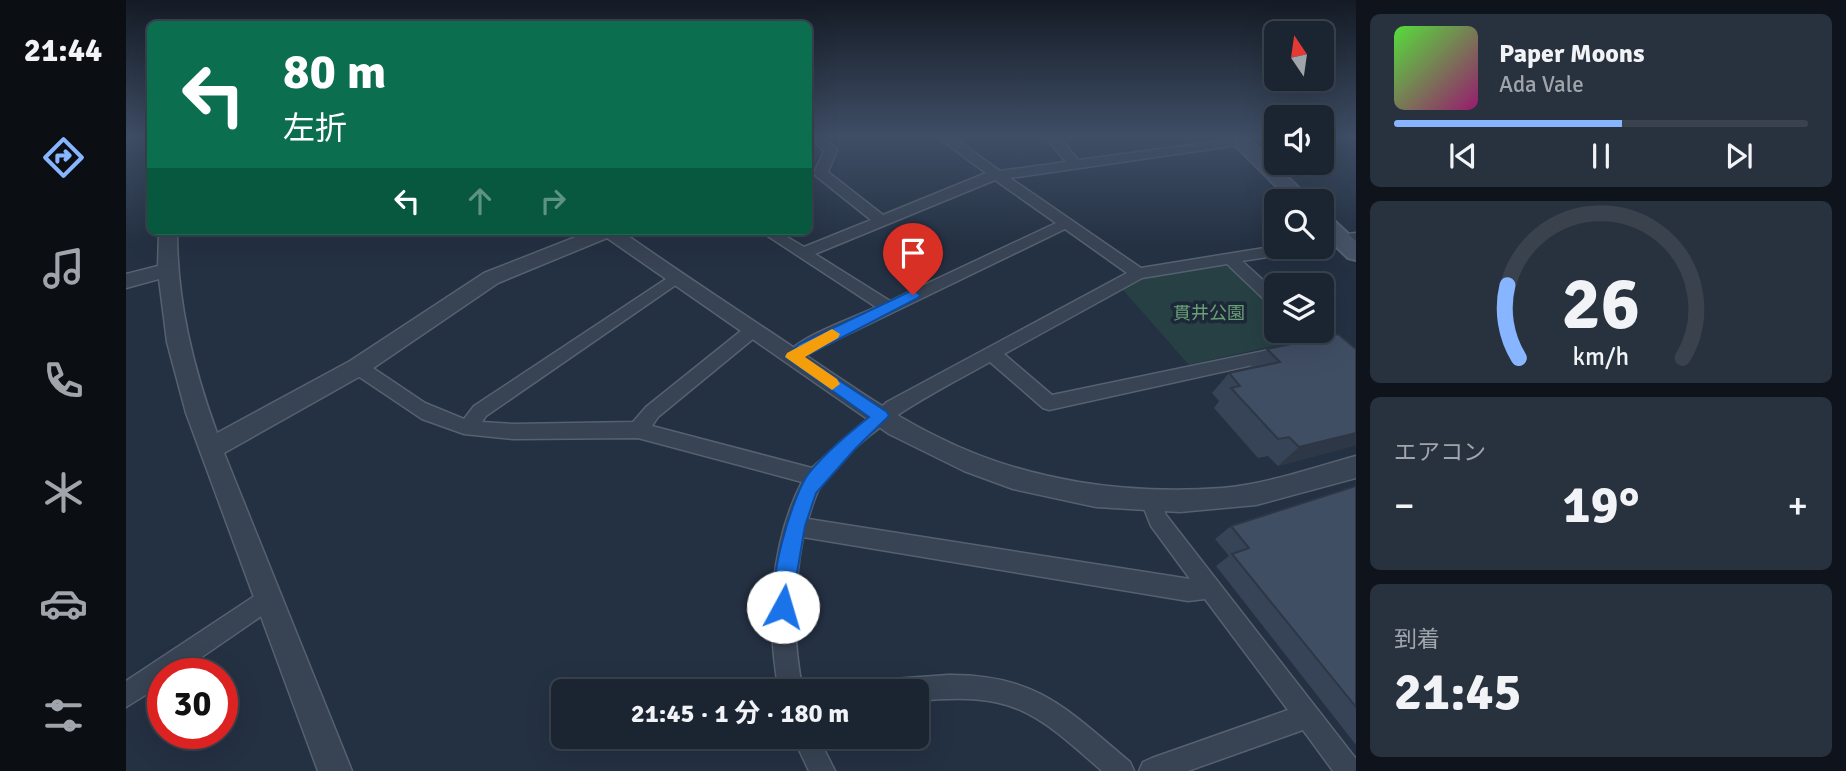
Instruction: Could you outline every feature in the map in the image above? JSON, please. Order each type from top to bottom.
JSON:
[{"type":"main road","points":[[1272,172],[1289,189]]},
{"type":"street","points":[[821,172],[883,222]]},
{"type":"street","points":[[992,172],[1138,274]]},
{"type":"street","points":[[804,253],[996,175],[1016,172]]},
{"type":"street","points":[[793,357],[805,348],[888,307],[1065,223]]},
{"type":"street","points":[[168,235],[166,270],[175,338],[211,448],[335,771]]},
{"type":"street","points":[[211,448],[358,367],[491,278],[598,235]]},
{"type":"street","points":[[614,235],[881,416],[947,452],[1007,475],[1093,495],[1151,501],[1224,499],[1356,467]]},
{"type":"street","points":[[774,235],[888,307]]},
{"type":"street","points":[[789,679],[785,661],[783,607],[795,526],[808,490],[849,444],[893,407],[1138,274],[1264,253]]},
{"type":"street","points":[[1231,259],[1264,290]]},
{"type":"street","points":[[126,281],[166,270]]},
{"type":"street","points":[[470,426],[480,411],[675,278]]},
{"type":"street","points":[[638,430],[652,412],[753,330]]},
{"type":"street","points":[[992,354],[1043,401],[1055,403],[1322,344],[1356,376]]},
{"type":"street","points":[[358,367],[418,409],[439,419],[498,432],[614,428],[638,430],[816,478]]},
{"type":"street","points":[[1151,501],[1158,520],[1349,771]]},
{"type":"street","points":[[795,526],[1188,590],[1211,587]]},
{"type":"street","points":[[126,695],[268,598]]},
{"type":"street","points":[[929,687],[1004,690],[1038,704],[1121,771]]},
{"type":"street","points":[[1152,771],[1307,716]]},
{"type":"street","points":[[811,749],[822,771]]},
{"type":"green space","name":"貫井公園","points":[[1223,265],[1231,268],[1264,299],[1264,343],[1287,343],[1189,365],[1123,290],[1145,278]]},
{"type":"building","points":[[1338,334],[1356,349],[1356,433],[1299,447],[1289,437],[1278,439],[1231,388],[1240,386],[1229,373],[1280,362],[1267,349],[1295,343],[1334,343],[1334,335]]},
{"type":"building","points":[[1356,486],[1356,707],[1232,554],[1249,548],[1231,526]]},
{"type":"slow traffic","points":[[832,334],[793,357],[832,384]]},
{"type":"route","points":[[783,607],[795,526],[808,490],[849,444],[881,416],[793,357],[805,348],[913,295]]}]
